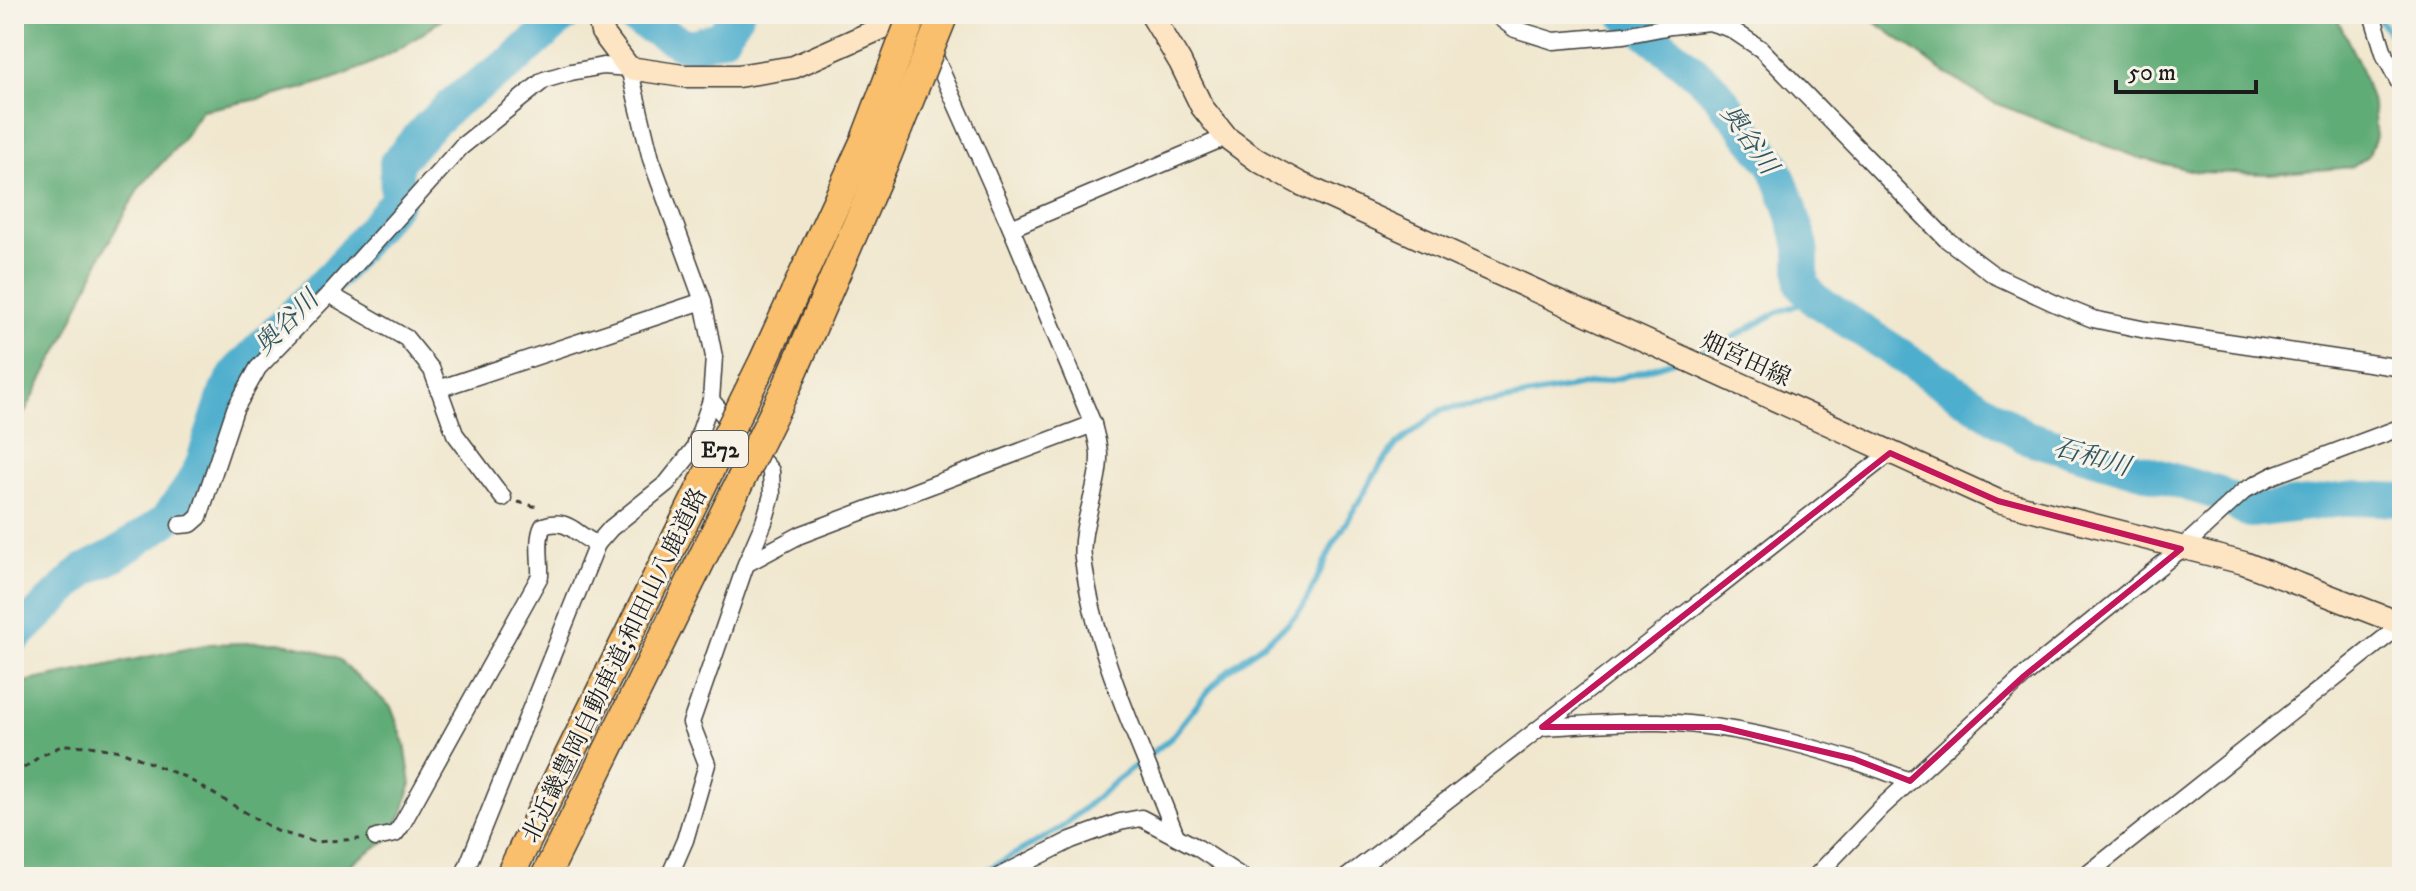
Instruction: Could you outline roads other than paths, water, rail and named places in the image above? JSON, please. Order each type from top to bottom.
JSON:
[{"type":"highway","name":"北近畿豊岡自動車道;和田山八鹿道路","points":[[509,877],[763,362],[865,140],[914,14]]},
{"type":"highway","name":"北近畿豊岡自動車道;和田山八鹿道路","points":[[545,877],[787,386],[887,156],[944,14]]},
{"type":"main road","points":[[598,14],[602,32],[629,68],[697,76],[738,76],[794,67],[914,14]]},
{"type":"main road","name":"畑宮田線","points":[[1151,14],[1202,107],[1226,137],[1257,160],[1301,184],[1998,501],[2244,563],[2402,624]]},
{"type":"street","points":[[914,14],[1011,228],[1093,424],[1099,455],[1082,553],[1089,598],[1118,695],[1176,836]]},
{"type":"street","points":[[1495,14],[1515,29],[1554,41],[1624,35],[1709,22],[1731,29],[1761,49],[1946,239],[1994,275],[2093,319],[2146,330],[2402,368]]},
{"type":"street","points":[[2372,14],[2385,56],[2402,88]]},
{"type":"street","points":[[180,525],[191,524],[199,517],[235,409],[258,368],[461,147],[544,80],[603,66],[629,68],[651,159],[703,301],[714,357],[711,400],[694,449],[667,483],[611,528],[597,544],[463,877]]},
{"type":"street","points":[[1011,228],[1226,137]]},
{"type":"street","points":[[329,294],[406,338],[432,370],[455,434],[503,498]]},
{"type":"street","points":[[438,389],[703,301]]},
{"type":"street","points":[[669,877],[685,840],[707,764],[691,723],[772,495],[771,471],[711,400]]},
{"type":"street","points":[[746,564],[800,535],[1093,424]]},
{"type":"street","points":[[1815,877],[1910,781],[2024,676],[2181,549],[2245,490],[2274,475],[2402,427]]},
{"type":"street","points":[[1347,877],[1890,453]]},
{"type":"street","points":[[376,838],[395,834],[401,826],[540,576],[539,533],[543,526],[554,522],[565,523],[582,538],[597,544]]},
{"type":"street","points":[[2084,877],[2402,624]]},
{"type":"street","points":[[1542,727],[1658,722],[1720,727],[1854,759],[1910,781]]},
{"type":"street","points":[[998,877],[1071,840],[1120,822],[1141,818],[1242,877]]},
{"type":"waterway","name":"奥谷川","points":[[14,638],[83,571],[115,555],[165,521],[201,467],[226,391],[238,371],[336,272],[397,200],[396,163],[456,101],[513,61],[566,14]]},
{"type":"waterway","name":"奥谷川","points":[[627,14],[691,46],[722,37],[737,14]]},
{"type":"waterway","name":"石和川","points":[[1625,14],[1712,87],[1774,165],[1802,247],[1802,284],[1814,299],[2026,437],[2217,493],[2250,511],[2358,498],[2402,500]]},
{"type":"waterway","points":[[2380,20],[2402,45]]},
{"type":"waterway","points":[[1692,355],[1718,346],[1778,312],[1814,299]]},
{"type":"waterway","points":[[974,877],[1061,828],[1170,739],[1226,672],[1287,625],[1303,608],[1333,545],[1379,468],[1396,445],[1441,410],[1620,378],[1674,361]]}]
